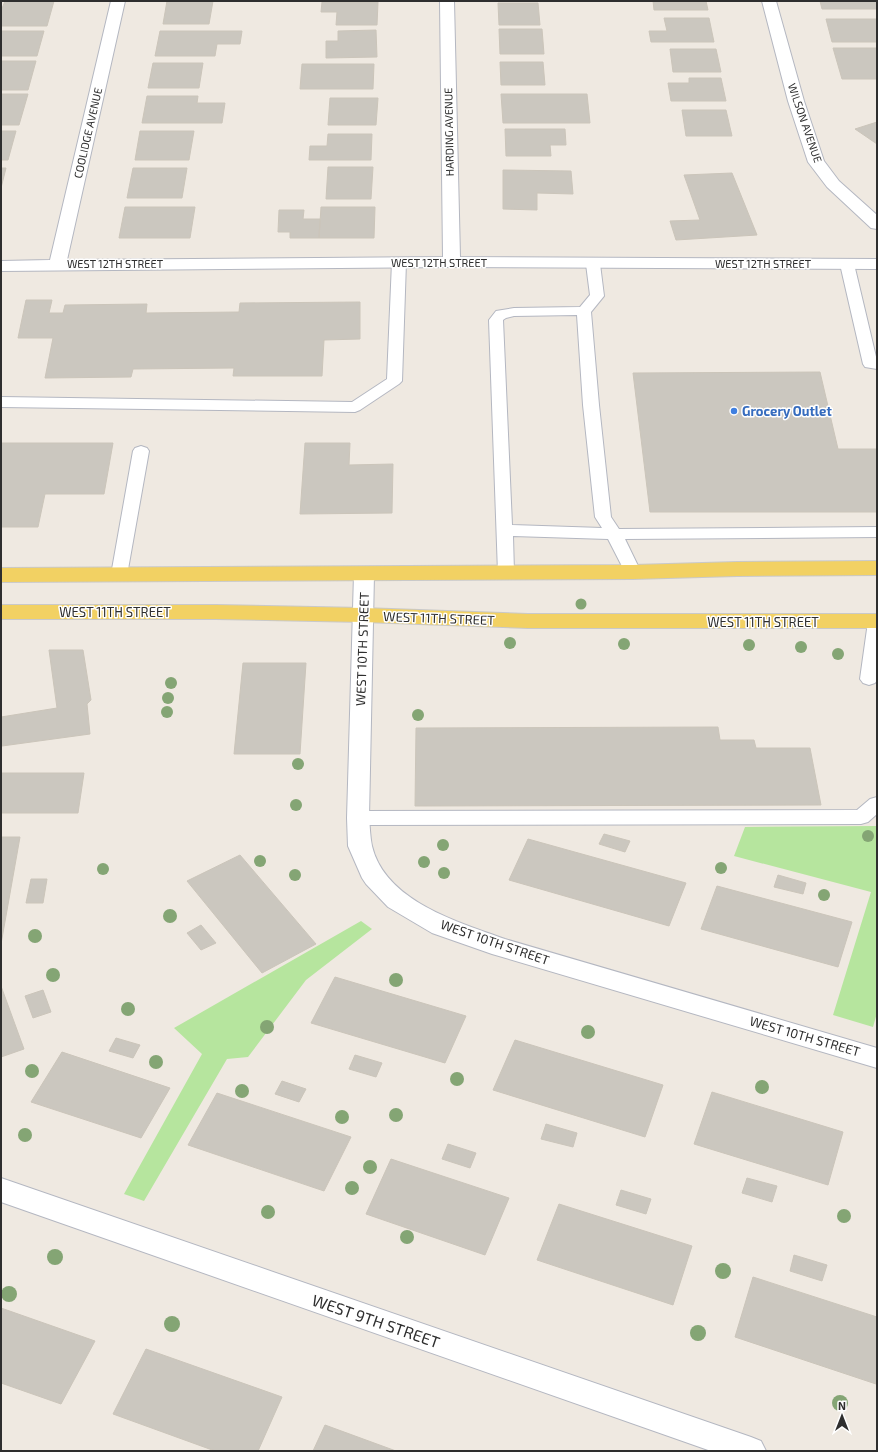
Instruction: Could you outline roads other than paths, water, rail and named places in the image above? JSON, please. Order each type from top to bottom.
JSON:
[{"type":"main road","points":[[1,575],[633,572],[737,569],[877,568]]},
{"type":"main road","name":"WEST 11TH STREET","points":[[1,612],[208,612],[363,615],[536,621],[877,622]]},
{"type":"street","name":"COOLIDGE AVENUE","points":[[58,264],[118,1]]},
{"type":"street","name":"HARDING AVENUE","points":[[447,1],[452,262]]},
{"type":"street","name":"WILSON AVENUE","points":[[769,1],[796,101],[816,162],[833,184],[877,224]]},
{"type":"street","name":"WEST 12TH STREET","points":[[1,266],[58,264],[399,262],[877,264]]},
{"type":"street","name":"WEST 10TH STREET","points":[[364,574],[358,818],[360,846],[374,878],[396,901],[441,926],[502,947],[877,1058]]},
{"type":"street","name":"WEST 9TH STREET","points":[[1,1190],[751,1451]]},
{"type":"lane","points":[[1,402],[355,407],[394,381],[399,262]]},
{"type":"lane","points":[[593,264],[597,296],[584,311],[591,404],[603,517],[614,534],[633,572]]},
{"type":"lane","points":[[847,264],[870,364],[877,365]]},
{"type":"lane","points":[[506,573],[496,320],[501,314],[514,312],[584,311]]},
{"type":"lane","points":[[119,574],[141,451]]},
{"type":"lane","points":[[504,530],[614,534],[877,532]]},
{"type":"lane","points":[[869,679],[877,622]]},
{"type":"lane","points":[[358,818],[860,817],[877,804]]},
{"type":"place","name":"Grocery Outlet","points":[[734,411]]}]
